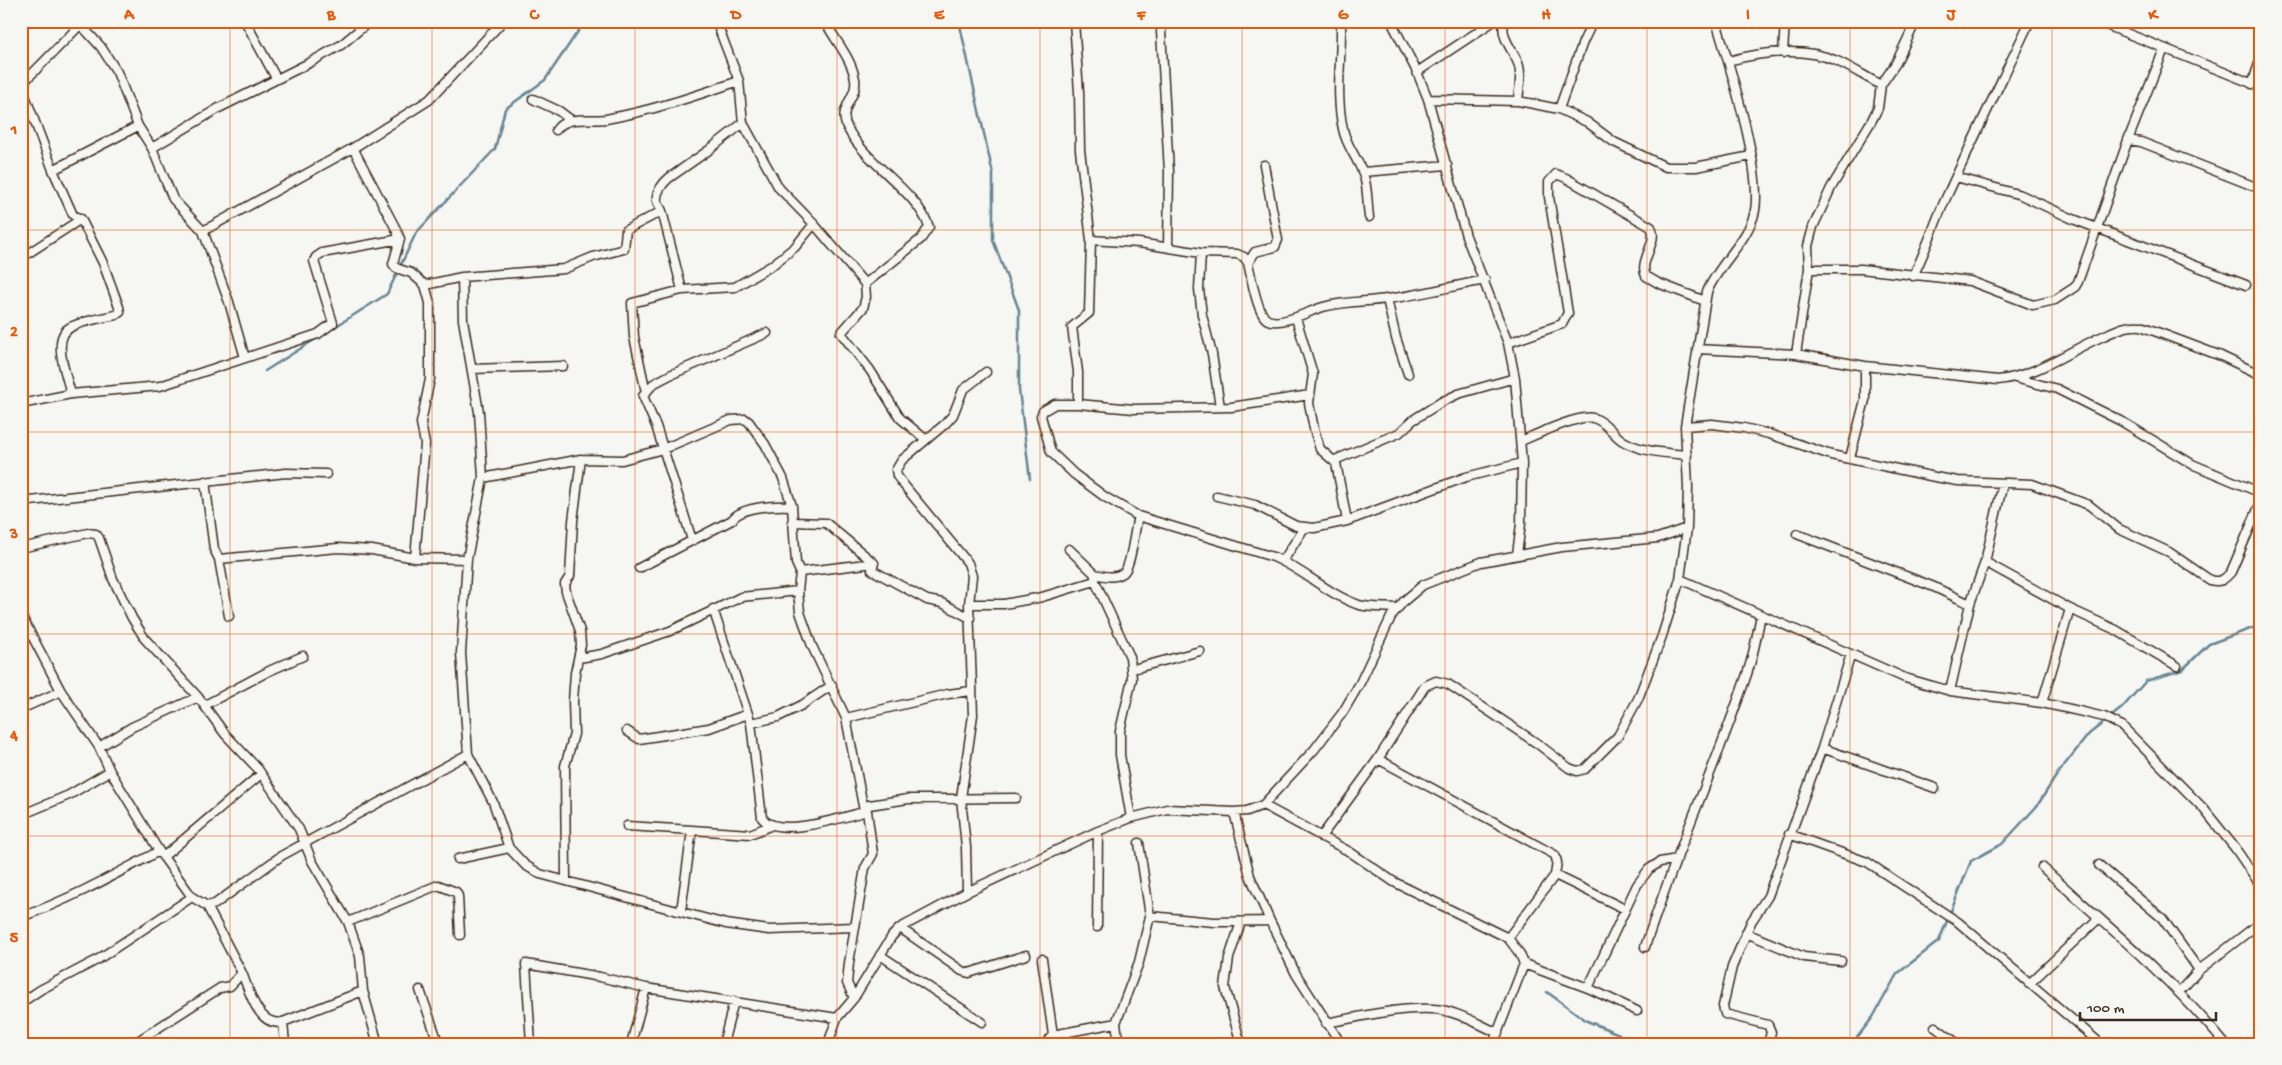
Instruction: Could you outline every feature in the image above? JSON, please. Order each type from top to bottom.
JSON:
[{"type":"street","points":[[245,21],[252,25],[276,78]]},
{"type":"street","points":[[152,148],[219,108],[342,45],[370,21]]},
{"type":"street","points":[[203,231],[353,148],[429,100],[503,21]]},
{"type":"street","points":[[716,21],[738,81],[743,123],[779,188],[814,224],[865,284],[866,298],[862,308],[841,334],[870,370],[900,418],[925,439]]},
{"type":"street","points":[[825,21],[843,50],[854,78],[852,96],[845,109],[845,123],[876,164],[904,190],[928,227],[921,239],[865,284]]},
{"type":"street","points":[[1074,21],[1079,92],[1080,150],[1091,240],[1089,313],[1072,327],[1078,372],[1078,404]]},
{"type":"street","points":[[1163,21],[1162,41],[1169,172],[1168,247]]},
{"type":"street","points":[[1341,21],[1342,50],[1338,78],[1342,128],[1347,145],[1363,172],[1368,217]]},
{"type":"street","points":[[1391,21],[1417,72],[1428,100],[1466,236],[1485,280],[1508,343],[1515,378],[1522,463],[1521,524],[1517,554]]},
{"type":"street","points":[[1417,72],[1494,21]]},
{"type":"street","points":[[1504,21],[1503,31],[1505,39],[1518,63],[1521,74],[1518,101]]},
{"type":"street","points":[[1559,109],[1583,42],[1593,21]]},
{"type":"street","points":[[1321,837],[1378,760],[1425,686],[1432,682],[1441,681],[1467,695],[1569,768],[1576,771],[1585,770],[1618,736],[1638,699],[1662,636],[1680,579],[1687,528],[1685,426],[1705,300],[1713,277],[1739,243],[1753,218],[1757,201],[1757,188],[1738,98],[1716,21]]},
{"type":"street","points":[[1783,53],[1785,21]]},
{"type":"street","points":[[1796,354],[1809,269],[1808,246],[1813,227],[1831,188],[1878,108],[1881,85],[1896,62],[1916,21]]},
{"type":"street","points":[[1913,276],[1925,253],[1945,200],[2030,21]]},
{"type":"street","points":[[2096,21],[2164,50],[2261,87]]},
{"type":"street","points":[[71,394],[60,346],[62,337],[72,326],[116,315],[120,312],[103,263],[82,219],[73,215],[53,170],[21,85],[82,23],[101,47],[117,72],[138,126],[152,148],[174,199],[203,231],[229,302],[245,358]]},
{"type":"street","points":[[1809,269],[1860,268],[1913,276],[1970,281],[2033,305],[2048,303],[2075,287],[2128,140],[2164,50]]},
{"type":"street","points":[[1728,61],[1749,56],[1804,52],[1837,61],[1881,85]]},
{"type":"street","points":[[2252,84],[2261,58]]},
{"type":"street","points":[[556,130],[559,126],[571,120],[592,121],[641,111],[689,99],[738,81]]},
{"type":"street","points":[[533,99],[559,110],[571,120]]},
{"type":"street","points":[[1428,100],[1518,101],[1559,109],[1587,122],[1614,142],[1666,167],[1696,167],[1751,156]]},
{"type":"street","points":[[682,290],[662,211],[656,202],[663,183],[743,123]]},
{"type":"street","points":[[53,170],[138,126]]},
{"type":"street","points":[[2128,140],[2141,142],[2261,189]]},
{"type":"street","points":[[353,148],[400,239],[393,264],[396,268],[411,273],[425,285],[430,303],[430,379],[421,423],[425,444],[415,558]]},
{"type":"street","points":[[1248,264],[1255,252],[1275,247],[1278,240],[1264,165]]},
{"type":"street","points":[[1363,172],[1447,165]]},
{"type":"street","points":[[1508,343],[1562,324],[1567,318],[1568,313],[1549,197],[1549,182],[1556,174],[1651,227],[1653,236],[1644,267],[1646,276],[1658,283],[1705,300]]},
{"type":"street","points":[[1956,177],[2021,195],[2073,219],[2246,285]]},
{"type":"street","points":[[425,285],[462,277],[564,269],[583,263],[593,257],[624,249],[626,230],[662,211]]},
{"type":"street","points":[[21,258],[82,219]]},
{"type":"street","points":[[646,392],[634,337],[632,303],[682,290],[735,287],[771,266],[795,247],[814,224]]},
{"type":"street","points":[[21,404],[71,394],[160,386],[318,334],[332,325],[314,261],[316,256],[322,253],[400,239]]},
{"type":"street","points":[[1091,240],[1168,247],[1201,253],[1237,254],[1244,257],[1248,264],[1257,298],[1265,318],[1271,321],[1296,318],[1321,307],[1347,302],[1387,299],[1485,280]]},
{"type":"street","points":[[1201,253],[1199,289],[1202,315],[1212,354],[1220,407]]},
{"type":"street","points":[[462,277],[463,320],[479,412],[483,478],[467,559],[461,653],[468,754],[493,802],[509,848],[525,866],[540,874],[566,879],[726,924],[769,930],[855,927]]},
{"type":"street","points":[[1387,299],[1396,338],[1408,374]]},
{"type":"street","points":[[1296,318],[1313,374],[1309,403],[1318,446],[1335,460],[1347,521]]},
{"type":"street","points":[[1697,349],[1796,354],[1865,366],[1998,380],[2013,378],[2034,371],[2084,344],[2132,325],[2141,326],[2221,356],[2261,376]]},
{"type":"street","points":[[692,540],[643,396],[653,384],[670,375],[767,333]]},
{"type":"street","points":[[472,369],[563,366]]},
{"type":"street","points":[[1850,458],[1865,400],[1865,366]]},
{"type":"street","points":[[966,892],[966,847],[962,798],[973,714],[969,604],[972,576],[968,563],[897,476],[896,470],[898,464],[949,420],[964,390],[986,372]]},
{"type":"street","points":[[1335,460],[1398,433],[1413,420],[1442,401],[1458,394],[1515,378]]},
{"type":"street","points":[[2013,378],[2034,382],[2065,393],[2122,421],[2192,464],[2261,493]]},
{"type":"street","points":[[1310,395],[1220,407],[1134,409],[1055,404],[1043,411],[1042,424],[1051,452],[1074,474],[1105,497],[1138,516],[1292,564],[1326,589],[1360,605],[1398,608]]},
{"type":"street","points":[[1521,441],[1555,427],[1587,417],[1599,421],[1623,441],[1646,450],[1687,455]]},
{"type":"street","points":[[483,478],[581,459],[622,460],[662,449],[731,420],[744,419],[765,444],[782,478],[792,506],[796,562],[800,572],[798,591],[806,631],[846,718],[873,854],[866,868],[847,983],[854,998]]},
{"type":"street","points":[[1685,426],[1712,424],[1744,428],[1769,434],[1831,455],[1935,477],[2032,484],[2089,505],[2119,529],[2169,552],[2210,580],[2217,582],[2225,578],[2235,565],[2261,502]]},
{"type":"street","points":[[566,879],[565,766],[574,734],[573,701],[575,673],[579,658],[580,631],[565,584],[570,576],[573,521],[581,459]]},
{"type":"street","points":[[1216,496],[1255,505],[1304,528],[1347,521],[1466,477],[1522,463]]},
{"type":"street","points":[[21,502],[286,473],[326,474]]},
{"type":"street","points":[[204,481],[214,549],[219,559],[230,616]]},
{"type":"street","points":[[1950,692],[1970,604],[1985,562],[2003,483]]},
{"type":"street","points":[[639,568],[732,520],[742,512],[774,505],[792,506]]},
{"type":"street","points":[[969,604],[1004,604],[1042,596],[1095,578],[1112,577],[1121,574],[1126,570],[1138,516]]},
{"type":"street","points":[[792,522],[826,523],[874,563]]},
{"type":"street","points":[[1283,561],[1304,528]]},
{"type":"street","points":[[828,1044],[837,1018],[854,998],[880,955],[900,928],[966,892],[1098,831],[1132,818],[1166,808],[1234,812],[1247,811],[1263,806],[1314,750],[1343,712],[1360,683],[1386,626],[1398,608],[1423,586],[1481,562],[1517,554],[1562,547],[1658,538],[1687,528]]},
{"type":"street","points":[[21,548],[88,534],[96,534],[102,542],[113,579],[132,618],[146,639],[205,705],[225,734],[261,774],[294,821],[312,862],[348,922],[360,956],[363,991],[378,1044]]},
{"type":"street","points":[[1797,534],[1934,587],[1970,604]]},
{"type":"street","points":[[219,559],[338,548],[372,550],[415,558],[467,559]]},
{"type":"street","points":[[1070,548],[1095,578],[1130,657],[1133,669],[1130,695],[1120,731],[1120,756],[1132,818]]},
{"type":"street","points":[[1985,562],[2070,609],[2116,630],[2177,666]]},
{"type":"street","points":[[874,563],[872,570],[927,600],[942,603],[970,618]]},
{"type":"street","points":[[800,572],[874,563]]},
{"type":"street","points":[[1680,579],[1905,678],[1950,692],[2042,703],[2104,717],[2122,726],[2203,808],[2235,848],[2261,886]]},
{"type":"street","points":[[579,658],[602,654],[670,631],[695,620],[713,609],[742,598],[798,591]]},
{"type":"street","points":[[713,609],[751,723],[760,810],[762,818],[770,826]]},
{"type":"street","points":[[2042,703],[2070,609]]},
{"type":"street","points":[[21,615],[61,691],[99,747],[110,771],[161,854],[192,897],[207,906],[242,972],[257,1007],[265,1018],[272,1023],[282,1022],[363,991]]},
{"type":"street","points":[[1645,947],[1658,906],[1749,669],[1761,615]]},
{"type":"street","points":[[1133,669],[1200,651]]},
{"type":"street","points":[[1768,1044],[1771,1032],[1768,1025],[1728,1016],[1723,1011],[1732,967],[1746,932],[1768,896],[1789,834],[1822,748],[1850,654]]},
{"type":"street","points":[[205,705],[269,671],[303,656]]},
{"type":"street","points":[[751,723],[778,717],[802,705],[832,685]]},
{"type":"street","points":[[21,709],[61,691]]},
{"type":"street","points":[[846,718],[948,694],[971,691]]},
{"type":"street","points":[[99,747],[132,727],[198,697]]},
{"type":"street","points":[[627,731],[639,739],[677,735],[709,728],[748,714]]},
{"type":"street","points":[[1822,748],[1935,788]]},
{"type":"street","points":[[207,906],[216,904],[281,856],[468,754]]},
{"type":"street","points":[[1378,760],[1549,851],[1555,856],[1557,862],[1555,875],[1508,938]]},
{"type":"street","points":[[21,815],[69,795],[110,771]]},
{"type":"street","points":[[21,917],[49,907],[161,854],[261,774]]},
{"type":"street","points":[[627,826],[750,834],[770,826],[787,828],[908,799],[1016,798]]},
{"type":"street","points":[[1263,806],[1350,852],[1394,882],[1508,938],[1520,954],[1524,964],[1492,1044]]},
{"type":"street","points":[[1234,812],[1250,876],[1270,921],[1296,974],[1341,1044]]},
{"type":"street","points":[[681,912],[692,830]]},
{"type":"street","points":[[1097,928],[1098,831]]},
{"type":"street","points":[[1789,834],[1867,862],[1939,909],[1958,922],[2101,1044]]},
{"type":"street","points":[[1119,1044],[1116,1023],[1139,962],[1150,916],[1139,842]]},
{"type":"street","points":[[458,859],[509,848]]},
{"type":"street","points":[[1588,988],[1637,885],[1649,869],[1660,862],[1677,859]]},
{"type":"street","points":[[2099,865],[2162,918],[2199,970]]},
{"type":"street","points":[[2042,867],[2179,992],[2225,1044]]},
{"type":"street","points":[[1555,875],[1625,909]]},
{"type":"street","points":[[348,922],[438,885],[456,892],[458,896],[460,935]]},
{"type":"street","points":[[21,1003],[40,990],[97,960],[192,897]]},
{"type":"street","points":[[1150,916],[1214,922],[1270,921]]},
{"type":"street","points":[[2029,984],[2098,918]]},
{"type":"street","points":[[1241,922],[1229,958],[1225,987],[1241,1044]]},
{"type":"street","points":[[2179,992],[2199,970],[2261,922]]},
{"type":"street","points":[[900,928],[962,971],[969,973],[1026,955]]},
{"type":"street","points":[[1746,932],[1804,957],[1841,961]]},
{"type":"street","points":[[880,955],[982,1022]]},
{"type":"street","points":[[1042,959],[1053,1034]]},
{"type":"street","points":[[531,1044],[526,964],[600,977],[646,988],[837,1018]]},
{"type":"street","points":[[1524,964],[1588,988],[1637,1011]]},
{"type":"street","points":[[134,1044],[220,988],[230,986],[242,972]]},
{"type":"street","points":[[631,1044],[646,988]]},
{"type":"street","points":[[419,1044],[437,1039],[420,990]]},
{"type":"street","points":[[723,1044],[734,1001]]},
{"type":"street","points":[[1326,1023],[1399,1012],[1434,1009],[1457,1016],[1498,1033]]},
{"type":"street","points":[[282,1022],[285,1044]]},
{"type":"street","points":[[1045,1044],[1053,1034],[1116,1023]]},
{"type":"street","points":[[1935,1027],[1958,1044]]},
{"type":"waterway","points":[[265,371],[387,294],[416,233],[495,149],[505,109],[545,80],[585,21]]},
{"type":"waterway","points":[[959,21],[993,174],[993,240],[1019,310],[1019,390],[1030,479]]},
{"type":"waterway","points":[[1852,1044],[1873,1017],[1897,974],[1939,941],[1971,861],[2002,844],[2037,806],[2058,773],[2089,734],[2122,708],[2146,681],[2182,670],[2209,644],[2261,625]]},
{"type":"waterway","points":[[1547,992],[1587,1021],[1619,1034],[1631,1044]]}]
